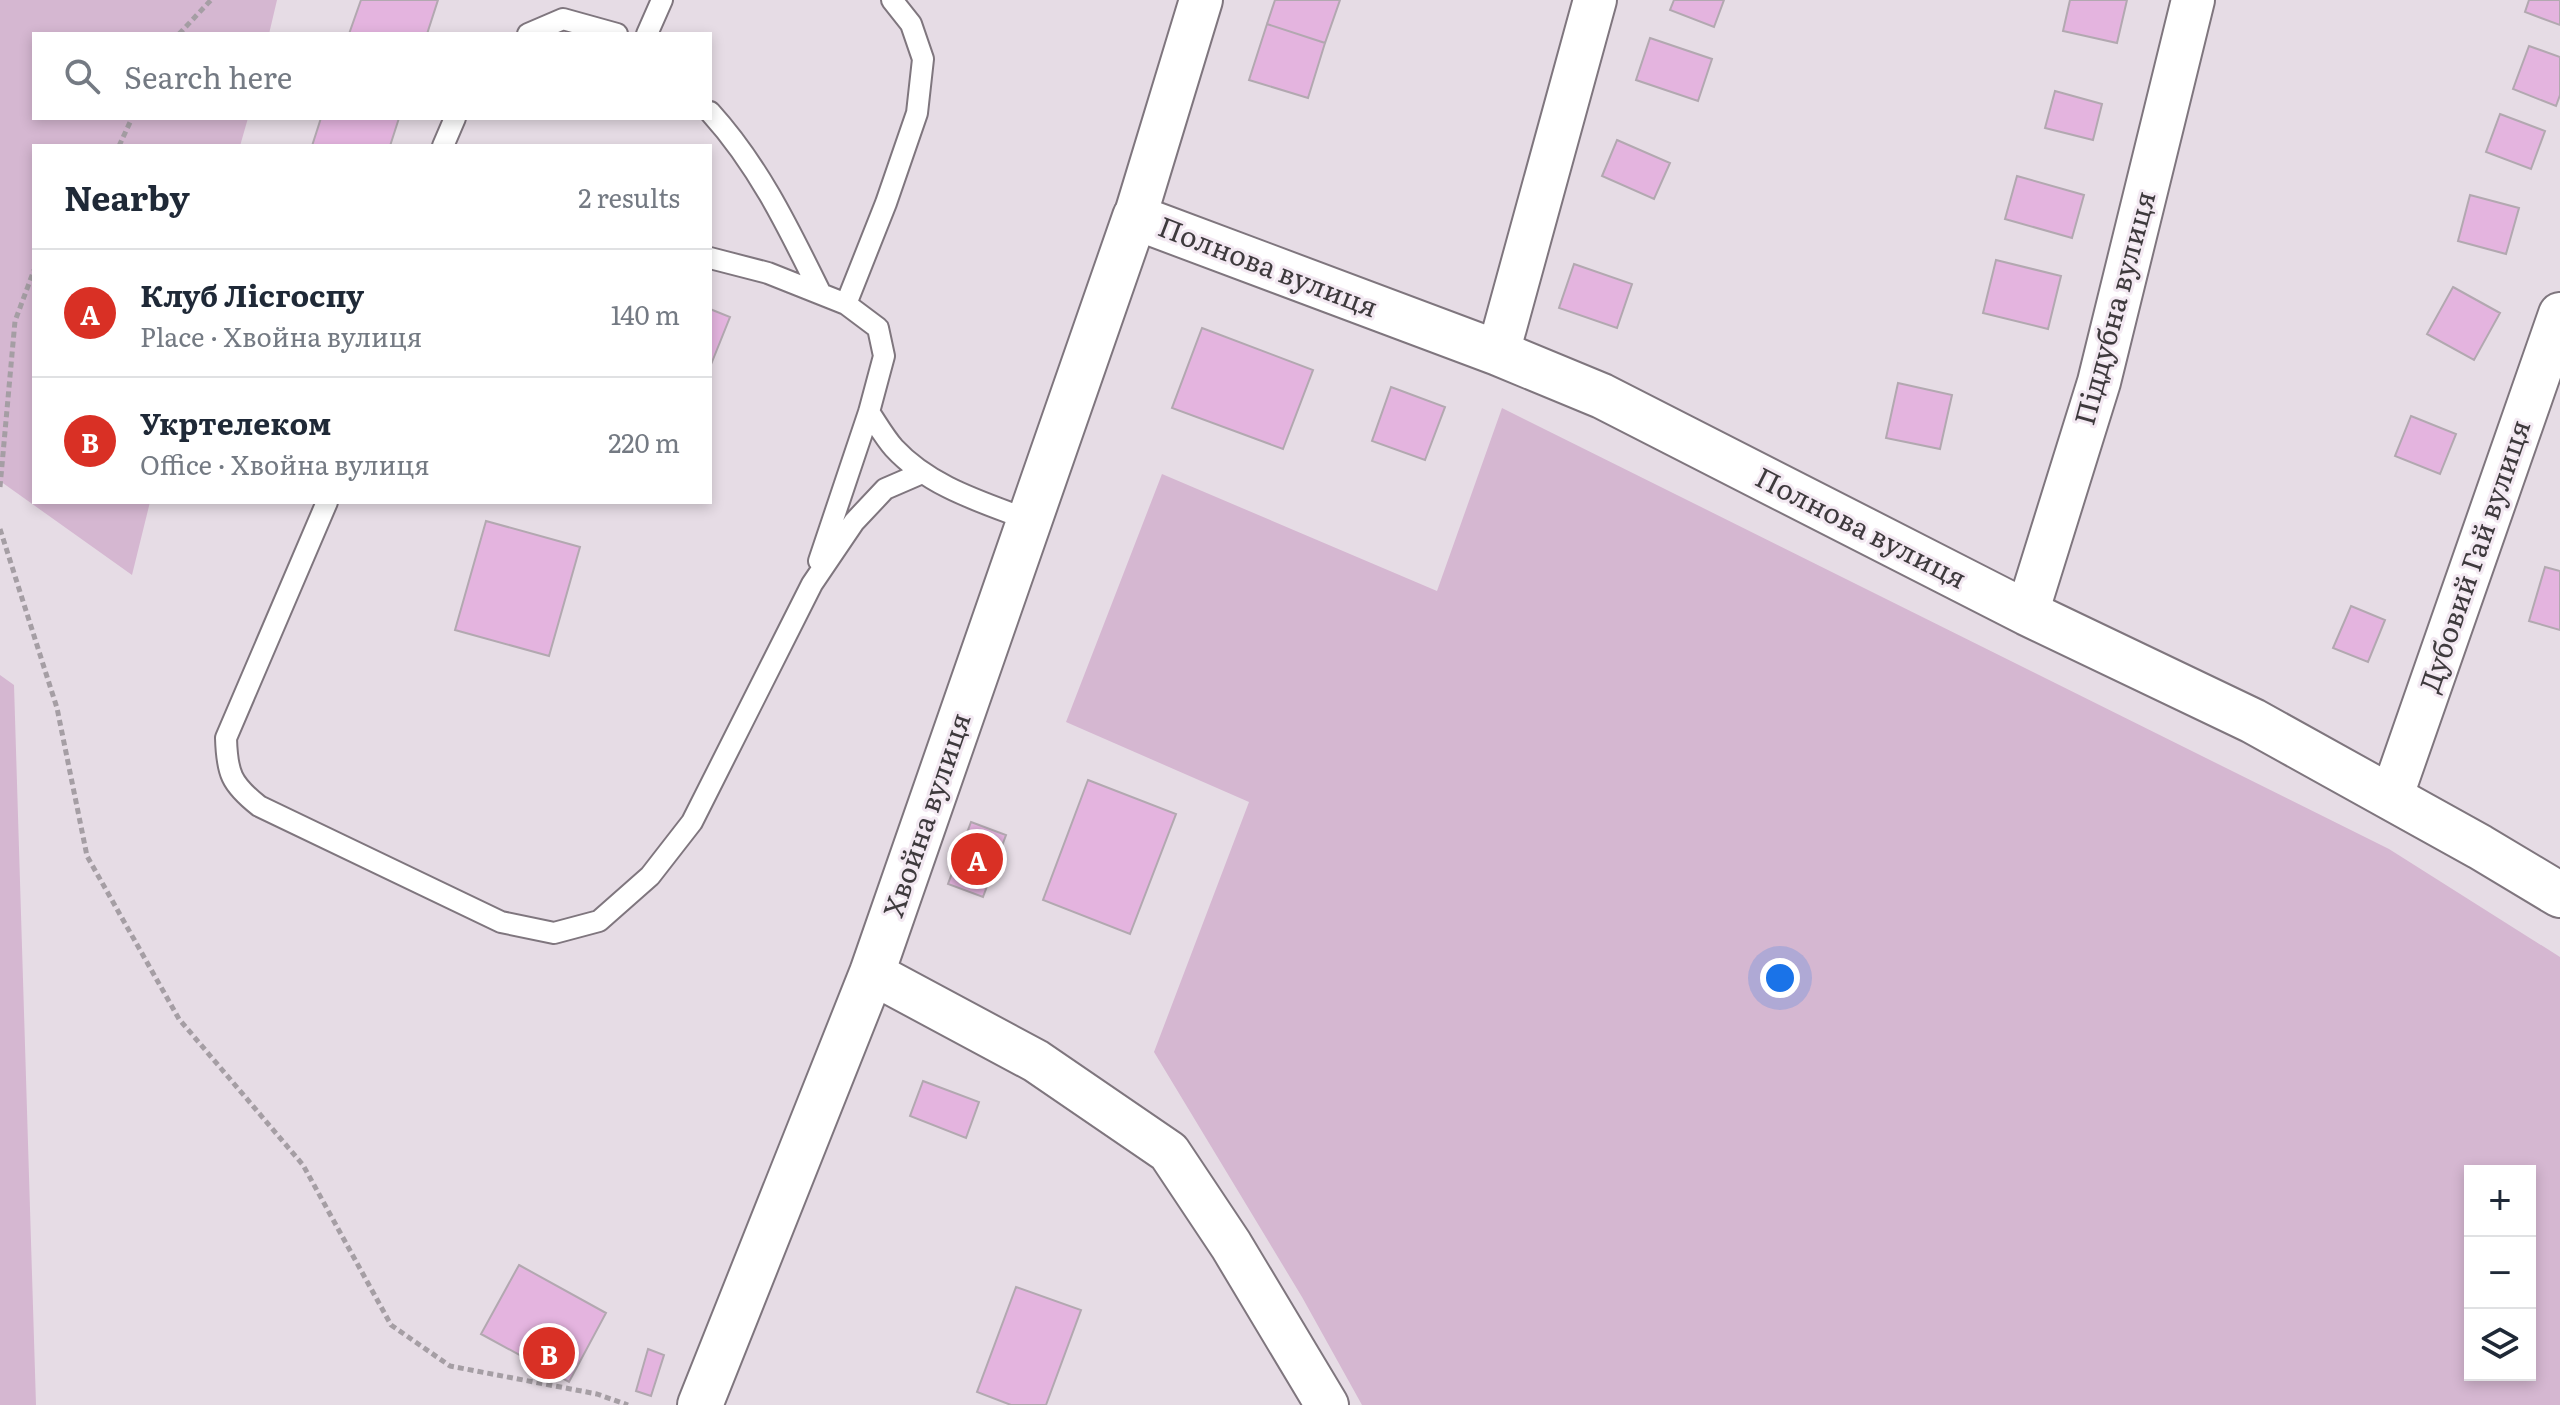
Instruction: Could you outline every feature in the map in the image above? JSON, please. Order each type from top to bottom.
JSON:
[{"type":"street","points":[[1135,217],[1201,0]]},
{"type":"street","points":[[1498,353],[1595,0]]},
{"type":"street","name":"Піддубна вулиця","points":[[2027,613],[2099,382],[2193,0]]},
{"type":"street","name":"Полнова вулиця","points":[[1135,217],[1498,353],[1602,396],[2027,613],[2253,721],[2560,895]]},
{"type":"street","name":"Хвойна вулиця","points":[[700,1405],[872,973],[1135,217]]},
{"type":"street","name":"Дубовий Гай вулиця","points":[[2391,798],[2560,314]]},
{"type":"street","points":[[872,973],[1036,1061],[1169,1152],[1231,1245],[1327,1405]]},
{"type":"lane","points":[[648,32],[662,0]]},
{"type":"lane","points":[[846,304],[917,113],[923,59],[911,24],[892,0]]},
{"type":"lane","points":[[533,32],[563,19],[610,32]]},
{"type":"lane","points":[[712,114],[736,140],[782,214],[821,294]]},
{"type":"lane","points":[[444,144],[454,120]]},
{"type":"lane","points":[[712,259],[768,273],[846,304],[878,328],[884,356],[869,412],[812,584]]},
{"type":"lane","points":[[869,412],[893,447],[922,473],[963,495],[1029,520]]},
{"type":"lane","points":[[326,504],[226,738],[226,767],[241,792],[259,806],[501,922],[554,933],[599,921],[650,876],[692,822],[812,584],[854,522],[885,489],[922,473]]},
{"type":"path","points":[[181,32],[211,0]]},
{"type":"path","points":[[120,144],[131,120]]},
{"type":"path","points":[[0,487],[15,321],[32,275]]},
{"type":"path","points":[[0,529],[57,708],[87,856],[179,1019],[303,1165],[391,1325],[450,1366],[597,1394],[628,1405]]},
{"type":"shaded area","points":[[0,0],[277,0],[269,32],[32,32],[32,120],[247,120],[241,144],[32,144],[32,504],[0,481]]},
{"type":"shaded area","points":[[1502,408],[2389,849],[2560,957],[2560,1405],[1362,1405],[1302,1297],[1154,1052],[1249,802],[1066,722],[1162,474],[1437,591]]},
{"type":"shaded area","points":[[32,504],[150,504],[132,575]]},
{"type":"shaded area","points":[[0,675],[14,685],[36,1405],[0,1405]]},
{"type":"building","points":[[361,0],[438,0],[428,32],[350,32]]},
{"type":"building","points":[[1275,0],[1340,0],[1325,43],[1267,24]]},
{"type":"building","points":[[1674,0],[1724,0],[1714,27],[1670,10]]},
{"type":"building","points":[[2070,0],[2127,0],[2117,43],[2063,31]]},
{"type":"building","points":[[2529,0],[2560,0],[2560,25],[2525,12]]},
{"type":"building","points":[[1267,24],[1325,43],[1308,98],[1249,80]]},
{"type":"building","points":[[1650,38],[1712,59],[1698,101],[1636,80]]},
{"type":"building","points":[[2529,46],[2560,57],[2560,95],[2556,106],[2513,89]]},
{"type":"building","points":[[2055,91],[2102,104],[2093,140],[2045,128]]},
{"type":"building","points":[[2500,114],[2545,131],[2531,169],[2486,152]]},
{"type":"building","points":[[320,120],[398,120],[391,144],[313,144]]},
{"type":"building","points":[[1617,140],[1670,163],[1654,199],[1602,176]]},
{"type":"building","points":[[2017,176],[2084,195],[2072,238],[2005,219]]},
{"type":"building","points":[[2470,195],[2519,208],[2506,254],[2458,241]]},
{"type":"building","points":[[1996,260],[2061,276],[2048,329],[1983,313]]},
{"type":"building","points":[[1574,264],[1632,284],[1617,328],[1559,308]]},
{"type":"building","points":[[2453,287],[2500,313],[2474,360],[2427,334]]},
{"type":"building","points":[[712,310],[730,317],[712,362]]},
{"type":"building","points":[[1202,328],[1313,370],[1283,449],[1172,408]]},
{"type":"building","points":[[1898,383],[1952,395],[1940,449],[1886,438]]},
{"type":"building","points":[[1391,387],[1445,407],[1425,460],[1372,441]]},
{"type":"building","points":[[2411,416],[2456,434],[2440,474],[2395,456]]},
{"type":"building","points":[[486,521],[580,547],[549,656],[455,630]]},
{"type":"building","points":[[2545,567],[2560,571],[2560,630],[2529,621]]},
{"type":"building","points":[[2351,606],[2385,620],[2368,662],[2333,648]]},
{"type":"building","points":[[1088,780],[1176,814],[1130,934],[1043,900]]},
{"type":"building","points":[[971,822],[1006,835],[983,897],[948,884]]},
{"type":"building","points":[[923,1081],[979,1102],[966,1138],[910,1116]]},
{"type":"building","points":[[519,1265],[606,1313],[569,1382],[481,1334]]},
{"type":"building","points":[[1016,1287],[1081,1310],[1046,1405],[1011,1405],[977,1392]]},
{"type":"building","points":[[648,1349],[664,1355],[651,1396],[636,1391]]},
{"type":"place","name":"Клуб Лісгоспу","points":[[977,859]]},
{"type":"place","name":"Укртелеком","points":[[549,1353]]}]
